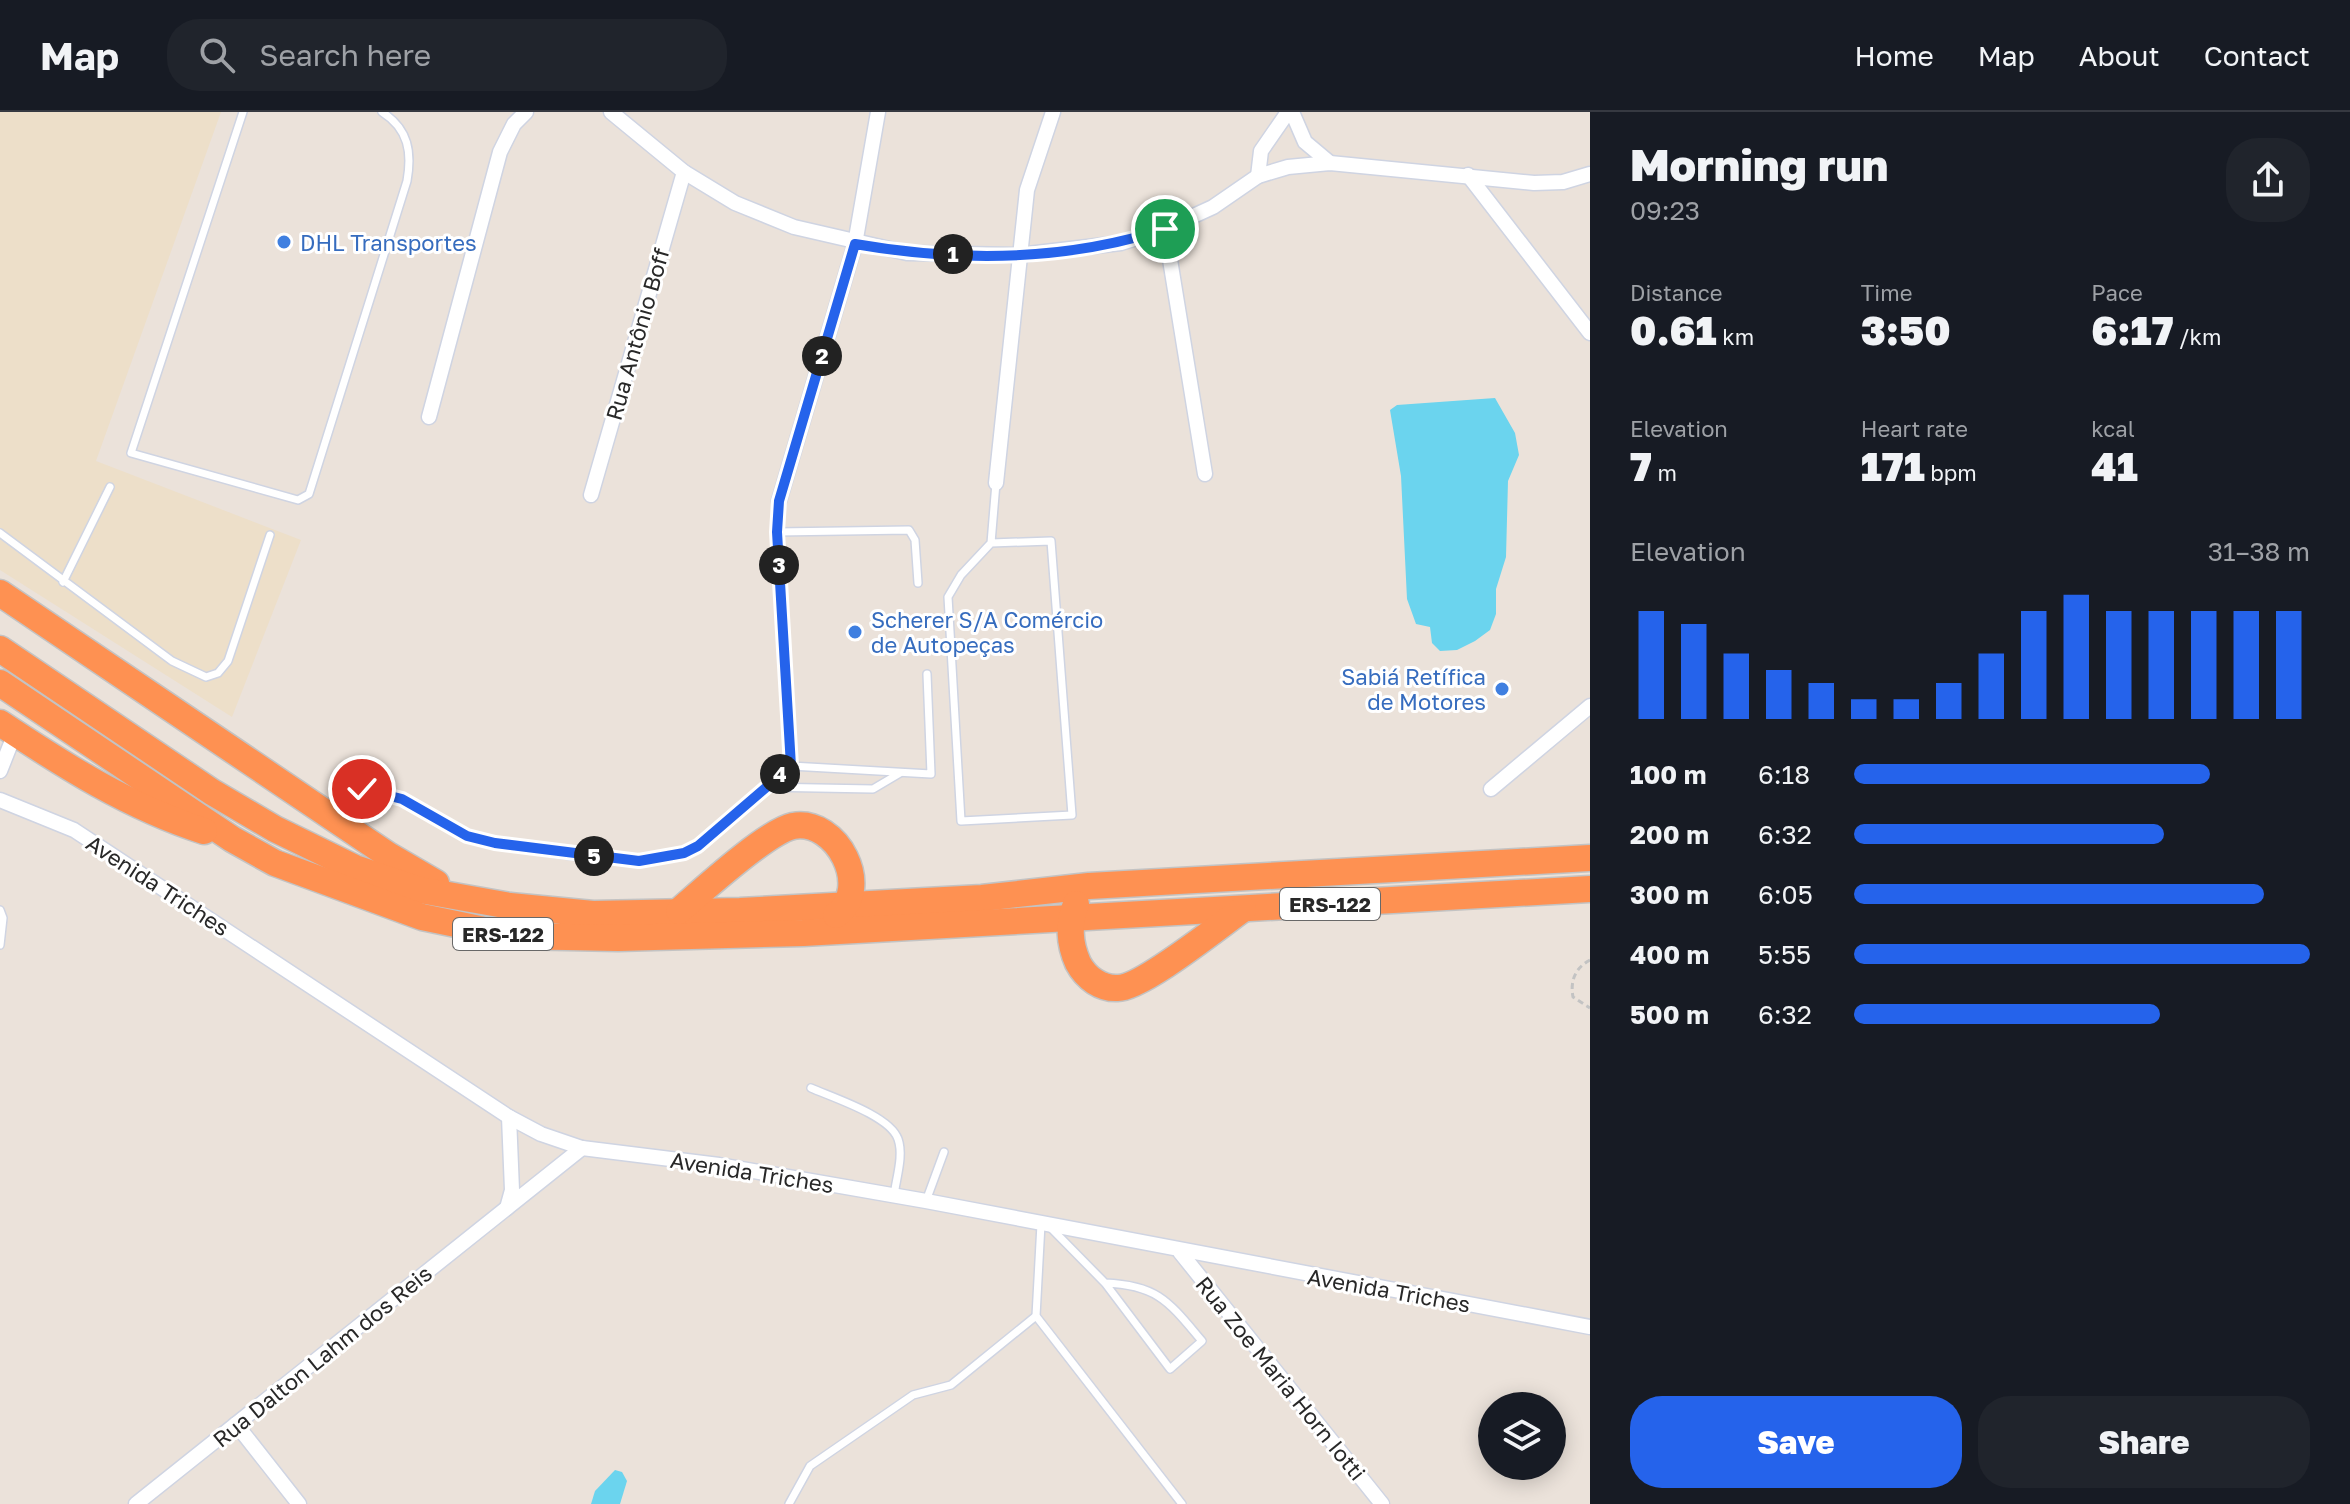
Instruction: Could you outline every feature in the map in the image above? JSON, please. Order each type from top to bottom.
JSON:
[{"type":"highway","points":[[0,593],[388,855],[460,896]]},
{"type":"highway","name":"ERS-122","points":[[0,649],[212,792],[275,829],[355,868],[420,890],[561,913],[982,898],[1089,886],[1590,858]]},
{"type":"highway","name":"ERS-122","points":[[0,683],[232,839],[275,863],[422,917],[514,936],[587,938],[803,933],[1590,889]]},
{"type":"highway","points":[[8,728],[107,791],[167,819],[232,839]]},
{"type":"highway","points":[[679,911],[773,835],[794,826],[811,828],[829,838],[847,860],[854,885],[848,905],[832,919],[803,933]]},
{"type":"highway","points":[[1089,886],[1071,917],[1073,952],[1090,979],[1119,989],[1145,978],[1243,909]]},
{"type":"street","points":[[429,417],[500,152],[514,124],[526,112]]},
{"type":"street","points":[[611,112],[684,172],[735,203],[794,227],[855,244],[907,253],[1019,255],[1121,243],[1165,229],[1213,207],[1258,176],[1288,167],[1330,163],[1534,183],[1563,182],[1590,174]]},
{"type":"street","points":[[779,501],[855,244],[878,112]]},
{"type":"street","points":[[996,483],[1027,190],[1053,112]]},
{"type":"street","points":[[1258,176],[1261,151],[1290,112],[1305,142],[1330,163]]},
{"type":"street","name":"Rua Antônio Boff","points":[[591,495],[684,172]]},
{"type":"street","points":[[1468,175],[1590,333]]},
{"type":"street","points":[[1165,229],[1205,474]]},
{"type":"street","points":[[1491,789],[1590,706]]},
{"type":"street","points":[[0,771],[8,728]]},
{"type":"street","name":"Avenida Triches","points":[[0,800],[74,830],[509,1117],[541,1134],[582,1148],[719,1165],[926,1201],[1180,1252],[1590,1327]]},
{"type":"street","points":[[507,1208],[512,1190],[509,1117]]},
{"type":"street","name":"Rua Dalton Lahm dos Reis","points":[[136,1504],[582,1148]]},
{"type":"street","name":"Rua Zoe Maria Horn Iotti","points":[[1180,1252],[1382,1504]]},
{"type":"street","points":[[236,1424],[299,1504]]},
{"type":"lane","points":[[243,112],[131,453],[298,500],[309,494],[407,181],[411,154],[405,135],[382,112]]},
{"type":"lane","points":[[991,543],[1051,541],[1072,815],[961,821],[948,597],[961,575],[991,543],[996,483]]},
{"type":"lane","points":[[63,582],[110,487]]},
{"type":"lane","points":[[779,501],[777,532],[791,766]]},
{"type":"lane","points":[[777,532],[909,530],[915,540],[918,583]]},
{"type":"lane","points":[[0,533],[172,661],[206,677],[218,673],[228,661],[270,535]]},
{"type":"lane","points":[[331,815],[348,795],[362,789],[383,792],[420,808],[467,836],[495,843],[639,861],[684,853],[698,846],[791,766],[931,774],[927,674]]},
{"type":"lane","points":[[763,787],[873,789],[901,773]]},
{"type":"lane","points":[[0,910],[3,918],[0,945]]},
{"type":"lane","points":[[811,1088],[891,1126],[899,1140],[900,1155],[894,1196]]},
{"type":"lane","points":[[926,1201],[944,1152]]},
{"type":"lane","points":[[1045,1225],[1105,1283],[1170,1369],[1202,1341],[1167,1300],[1149,1288],[1105,1283]]},
{"type":"lane","points":[[1045,1225],[1036,1316],[1182,1504]]},
{"type":"lane","points":[[789,1504],[810,1466],[913,1395],[951,1385],[1036,1316]]},
{"type":"path","points":[[1590,960],[1575,973],[1571,984],[1573,997],[1590,1008]]},
{"type":"shaded area","points":[[0,112],[221,112],[96,461],[301,540],[232,717],[0,570]]},
{"type":"water","points":[[1495,398],[1515,433],[1519,455],[1508,481],[1506,557],[1496,589],[1496,614],[1490,630],[1475,641],[1457,650],[1440,651],[1432,643],[1430,627],[1416,624],[1407,599],[1401,476],[1390,410],[1397,405]]},
{"type":"water","points":[[615,1470],[622,1472],[627,1481],[620,1504],[591,1504],[595,1491]]},
{"type":"place","name":"DHL Transportes","points":[[284,242]]},
{"type":"place","name":"Scherer S/A Comércio de Autopeças","points":[[855,632]]},
{"type":"place","name":"Sabiá Retífica de Motores","points":[[1502,689]]},
{"type":"route","points":[[362,789],[402,799],[467,836],[495,843],[639,861],[684,853],[698,846],[791,766],[777,532],[779,501],[855,244],[907,253],[1019,255],[1121,243],[1165,229]]}]
